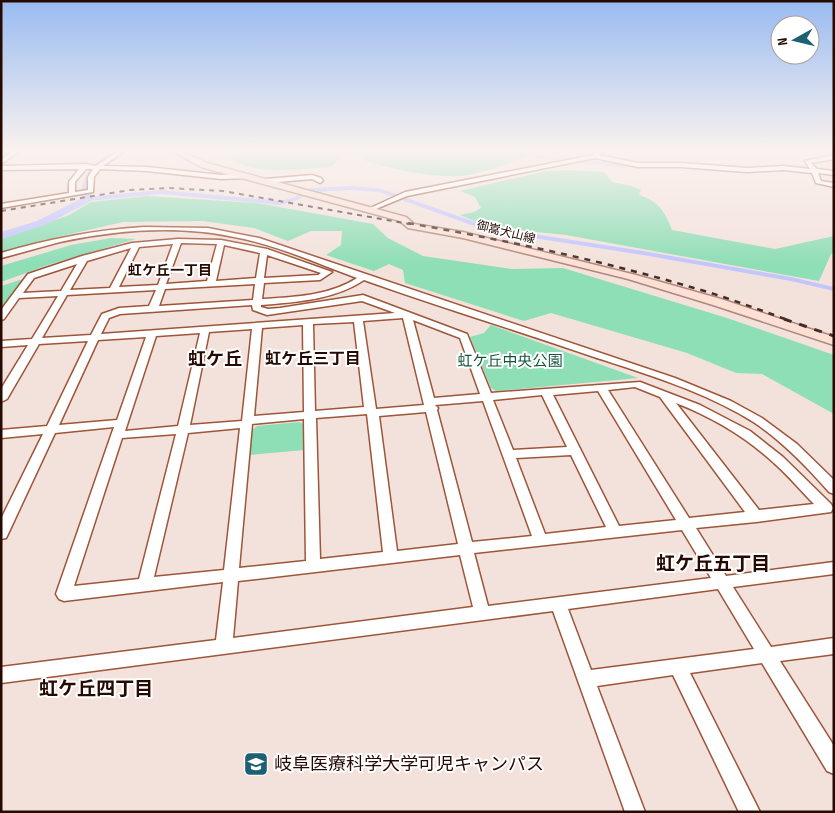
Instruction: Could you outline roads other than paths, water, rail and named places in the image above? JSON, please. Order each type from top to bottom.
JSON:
[{"type":"main road","name":"御嵩犬山線","points":[[292,188],[403,219],[411,226],[463,235],[632,277],[717,302],[834,341]]},
{"type":"street","points":[[72,188],[72,194]]},
{"type":"street","points":[[1,206],[91,191],[90,188]]},
{"type":"street","points":[[369,210],[405,194],[436,188]]},
{"type":"street","points":[[1,256],[50,241],[105,231],[197,230],[227,233],[267,242],[364,277],[491,318],[706,393],[746,413],[769,428],[812,465],[834,488]]},
{"type":"street","points":[[153,309],[178,241]]},
{"type":"street","points":[[1,317],[16,296],[31,276],[86,258],[136,245],[178,241],[221,242],[264,251],[328,272],[320,276],[260,281],[16,296]]},
{"type":"street","points":[[211,284],[221,242]]},
{"type":"street","points":[[113,290],[136,245]]},
{"type":"street","points":[[264,251],[256,308],[272,312],[363,298],[464,336],[541,541]]},
{"type":"street","points":[[1,399],[86,258]]},
{"type":"street","points":[[1,534],[105,316],[119,311],[308,299],[353,284],[364,277]]},
{"type":"street","points":[[1,344],[408,315]]},
{"type":"street","points":[[408,315],[482,612]]},
{"type":"street","points":[[358,318],[391,558]]},
{"type":"street","points":[[308,322],[313,567]]},
{"type":"street","points":[[224,646],[257,326]]},
{"type":"street","points":[[145,585],[205,330]]},
{"type":"street","points":[[1,434],[51,430],[120,429],[183,430],[310,414],[372,411],[488,397],[636,384],[696,407],[746,434],[779,460],[826,508],[64,594],[120,429],[152,333]]},
{"type":"street","points":[[602,387],[834,764]]},
{"type":"street","points":[[546,392],[616,533]]},
{"type":"street","points":[[664,394],[756,517]]},
{"type":"street","points":[[509,454],[576,451]]},
{"type":"street","points":[[1,675],[834,568]]},
{"type":"street","points":[[558,603],[635,812]]},
{"type":"street","points":[[586,679],[834,646]]},
{"type":"street","points":[[678,667],[750,812]]},
{"type":"waterway","points":[[1,236],[41,223],[87,199],[86,188]]},
{"type":"waterway","points":[[87,199],[161,192],[280,203],[295,199],[311,190],[352,188],[380,190],[488,229],[643,253],[791,279],[834,289]]},
{"type":"railway","points":[[1,211],[130,190],[168,188],[223,191],[415,225]]},
{"type":"railway","points":[[408,223],[480,236],[623,268],[741,303],[788,320]]},
{"type":"railway","points":[[784,319],[834,336]]},
{"type":"place","name":"岐阜医療科学大学可児キャンパス","points":[[256,764]]},
{"type":"district","name":"虹ケ丘一丁目","points":[[170,270]]},
{"type":"district","name":"虹ケ丘三丁目","points":[[313,358]]},
{"type":"district","name":"虹ケ丘","points":[[215,359]]},
{"type":"district","name":"虹ケ丘五丁目","points":[[713,563]]},
{"type":"district","name":"虹ケ丘四丁目","points":[[96,688]]},
{"type":"park label","name":"虹ケ丘中央公園","points":[[510,361]]}]
